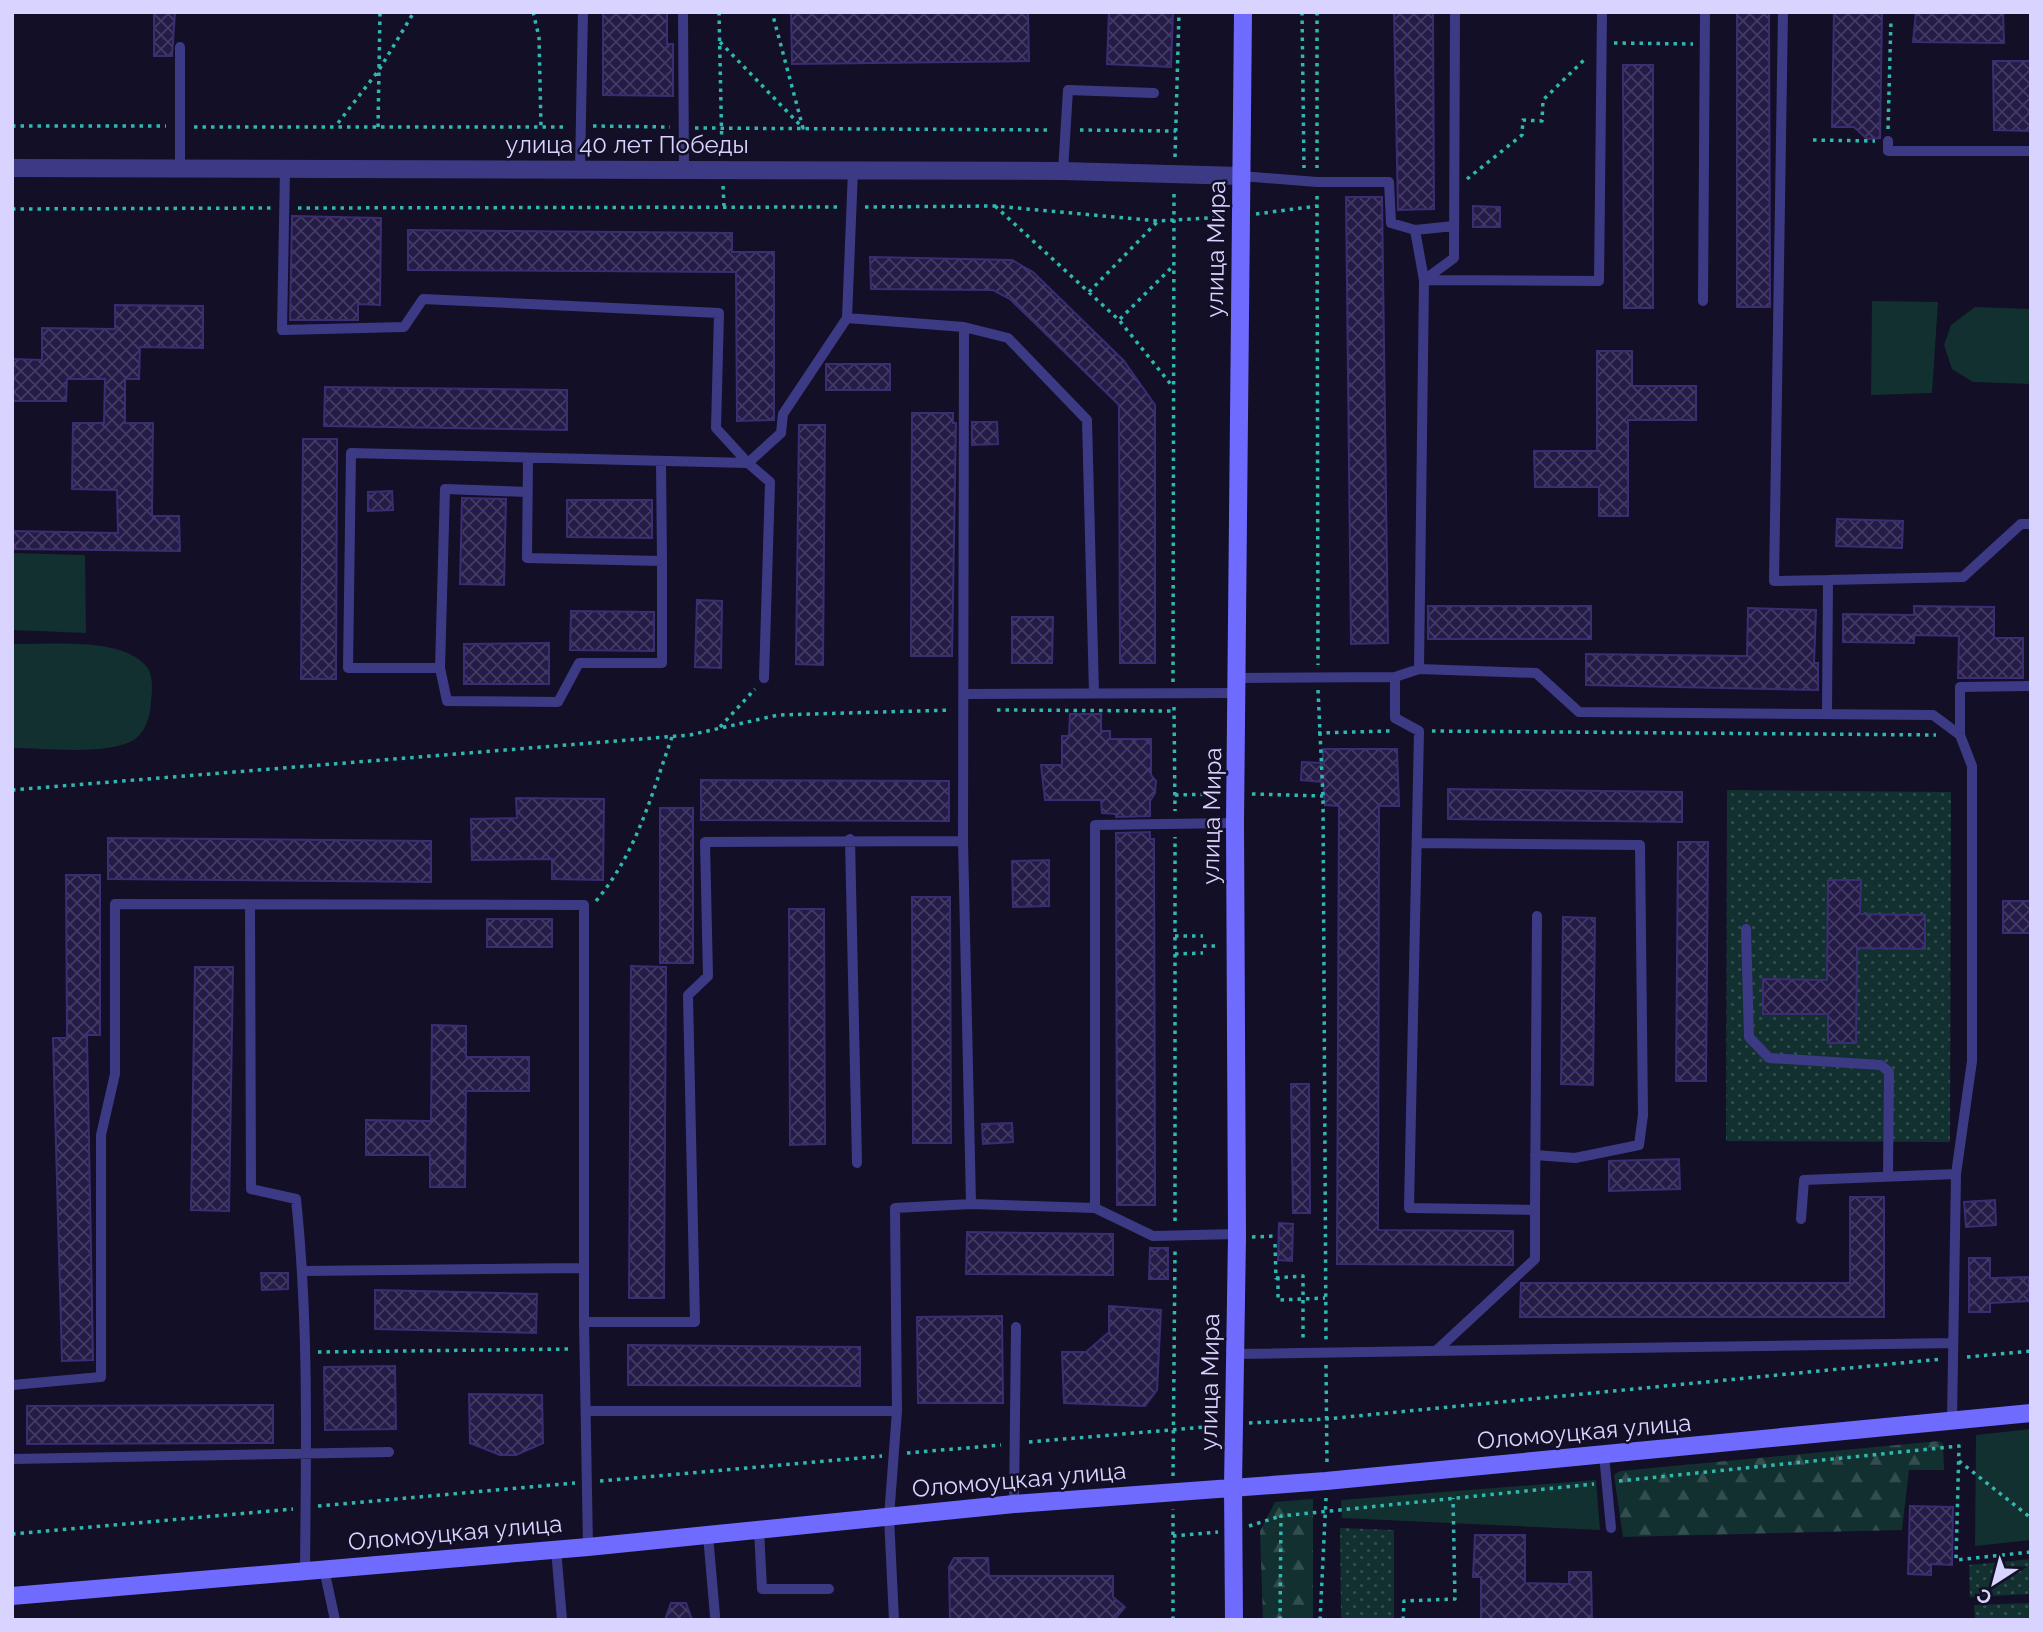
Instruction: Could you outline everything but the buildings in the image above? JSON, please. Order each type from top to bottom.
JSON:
[{"type":"street","name":"улица Мира","points":[[1234,1620],[1236,823],[1243,12]]},
{"type":"street","name":"улица 40 лет Победы","points":[[12,168],[1063,171],[1241,176]]},
{"type":"street","name":"Оломоуцкая улица","points":[[12,1596],[588,1547],[1014,1504],[1326,1481],[2031,1413]]},
{"type":"lane","points":[[580,169],[583,12]]},
{"type":"lane","points":[[683,12],[684,170]]},
{"type":"lane","points":[[1424,280],[1454,258],[1455,12]]},
{"type":"lane","points":[[1424,280],[1599,281],[1602,12]]},
{"type":"lane","points":[[1703,301],[1705,12]]},
{"type":"lane","points":[[1783,12],[1774,581],[1963,577],[2021,524],[2031,524]]},
{"type":"lane","points":[[180,47],[180,169]]},
{"type":"lane","points":[[1063,171],[1068,90],[1154,93]]},
{"type":"lane","points":[[1888,141],[1888,151],[2031,151]]},
{"type":"lane","points":[[285,169],[282,330],[404,327],[423,299],[719,313],[716,428],[748,463],[770,482],[764,678]]},
{"type":"lane","points":[[440,667],[348,668],[351,453],[661,463],[748,463],[781,433],[783,414],[847,318],[853,170]]},
{"type":"lane","points":[[1241,176],[1317,182],[1389,182],[1391,223],[1415,230],[1454,226]]},
{"type":"lane","points":[[1415,230],[1424,280],[1419,669]]},
{"type":"lane","points":[[847,318],[964,327],[1008,338],[1087,420],[1094,693]]},
{"type":"lane","points":[[964,327],[962,841],[971,1204]]},
{"type":"lane","points":[[528,459],[527,558],[662,561]]},
{"type":"lane","points":[[527,492],[445,489],[440,667],[447,701],[558,702],[579,663],[662,663],[661,463]]},
{"type":"lane","points":[[1827,712],[1828,580]]},
{"type":"lane","points":[[964,694],[1173,692],[1318,677],[1395,677],[1419,669],[1536,673],[1558,690],[1579,712],[1827,712],[1933,715],[1960,735]]},
{"type":"lane","points":[[1395,677],[1395,718],[1419,731],[1409,1208],[1535,1210]]},
{"type":"lane","points":[[1952,1421],[1951,1343],[1956,1174],[1972,1061],[1972,766],[1960,735],[1960,687],[2031,686]]},
{"type":"lane","points":[[1095,1208],[1095,825],[1236,823]]},
{"type":"lane","points":[[584,1322],[695,1322],[688,995],[708,976],[705,842],[850,839],[962,841]]},
{"type":"lane","points":[[850,839],[857,1163]]},
{"type":"lane","points":[[1417,843],[1640,845],[1643,1115],[1639,1145],[1575,1158],[1535,1155]]},
{"type":"lane","points":[[12,1385],[101,1377],[101,1135],[116,1074],[115,904],[584,905],[584,1322],[588,1547]]},
{"type":"lane","points":[[250,905],[251,1189],[296,1199],[303,1271],[306,1353],[305,1571]]},
{"type":"lane","points":[[1437,1350],[1535,1259],[1537,916]]},
{"type":"lane","points":[[1746,929],[1749,1037],[1769,1058],[1881,1065],[1889,1072],[1888,1177]]},
{"type":"lane","points":[[1801,1219],[1804,1180],[1956,1174]]},
{"type":"lane","points":[[894,1620],[889,1517],[898,1411],[895,1208],[971,1204],[1095,1208],[1153,1236],[1237,1234]]},
{"type":"lane","points":[[303,1271],[584,1268]]},
{"type":"lane","points":[[1014,1504],[1016,1327]]},
{"type":"lane","points":[[1236,1354],[1951,1343]]},
{"type":"lane","points":[[587,1412],[898,1411]]},
{"type":"lane","points":[[12,1459],[390,1452]]},
{"type":"lane","points":[[1604,1455],[1611,1528]]},
{"type":"lane","points":[[759,1530],[762,1589],[829,1589]]},
{"type":"lane","points":[[708,1535],[715,1616]]},
{"type":"lane","points":[[556,1549],[562,1620]]},
{"type":"lane","points":[[324,1569],[335,1620]]},
{"type":"path","points":[[378,127],[380,12]]},
{"type":"path","points":[[338,123],[379,70],[414,12]]},
{"type":"path","points":[[533,12],[539,37],[541,127]]},
{"type":"path","points":[[719,12],[722,128]]},
{"type":"path","points":[[720,41],[803,128],[772,12]]},
{"type":"path","points":[[1172,1620],[1175,1429],[1173,267],[1179,12]]},
{"type":"path","points":[[1302,12],[1304,181]]},
{"type":"path","points":[[1317,12],[1318,733],[1323,796],[1326,1351],[1326,1481],[1320,1620]]},
{"type":"path","points":[[1813,140],[1888,141],[1891,19]]},
{"type":"path","points":[[1454,189],[1522,135]]},
{"type":"path","points":[[12,209],[995,206],[1158,221],[1175,219]]},
{"type":"path","points":[[995,206],[1119,320],[1174,389]]},
{"type":"path","points":[[1088,292],[1158,221]]},
{"type":"path","points":[[1119,320],[1173,267]]},
{"type":"path","points":[[719,729],[764,678]]},
{"type":"path","points":[[12,790],[672,737],[778,715],[964,710],[1174,711]]},
{"type":"path","points":[[1318,733],[1419,731],[1960,735]]},
{"type":"path","points":[[584,916],[620,873],[638,834],[672,737]]},
{"type":"path","points":[[1175,936],[1203,936]]},
{"type":"path","points":[[1175,954],[1203,953]]},
{"type":"path","points":[[1275,1244],[1278,1300],[1325,1298]]},
{"type":"path","points":[[1278,1278],[1303,1276],[1303,1352]]},
{"type":"path","points":[[306,1353],[586,1349]]},
{"type":"path","points":[[12,1534],[1175,1429],[1326,1419],[2031,1351]]},
{"type":"path","points":[[1280,1620],[1281,1516],[1325,1514],[1453,1498],[1959,1446],[1956,1560],[2031,1552]]},
{"type":"path","points":[[1959,1461],[2031,1518]]},
{"type":"path","points":[[1403,1620],[1404,1601],[1455,1599],[1453,1498]]},
{"type":"green space","points":[[1872,301],[1938,302],[1932,393],[1871,395]]},
{"type":"green space","points":[[1975,307],[2031,309],[2031,384],[1973,382],[1952,369],[1944,345],[1951,325]]},
{"type":"green space","points":[[12,553],[85,555],[86,633],[12,630]]},
{"type":"green space","points":[[12,644],[83,644],[120,650],[135,656],[149,670],[151,678],[150,708],[143,730],[130,742],[104,748],[12,748]]},
{"type":"green space","points":[[1727,790],[1951,792],[1950,1142],[1726,1141]]},
{"type":"green space","points":[[2031,1429],[2031,1540],[1975,1546],[1976,1435]]},
{"type":"green space","points":[[1939,1441],[1943,1444],[1944,1470],[1909,1470],[1902,1530],[1623,1537],[1614,1475],[1620,1471]]},
{"type":"green space","points":[[1596,1480],[1600,1530],[1342,1518],[1341,1500]]},
{"type":"green space","points":[[1313,1499],[1313,1620],[1263,1620],[1260,1531],[1275,1502]]},
{"type":"green space","points":[[1340,1528],[1394,1530],[1394,1620],[1341,1620]]},
{"type":"green space","points":[[2031,1559],[2031,1594],[1970,1597],[1969,1565]]},
{"type":"green space","points":[[2031,1603],[2031,1620],[1975,1620],[1974,1605]]}]
